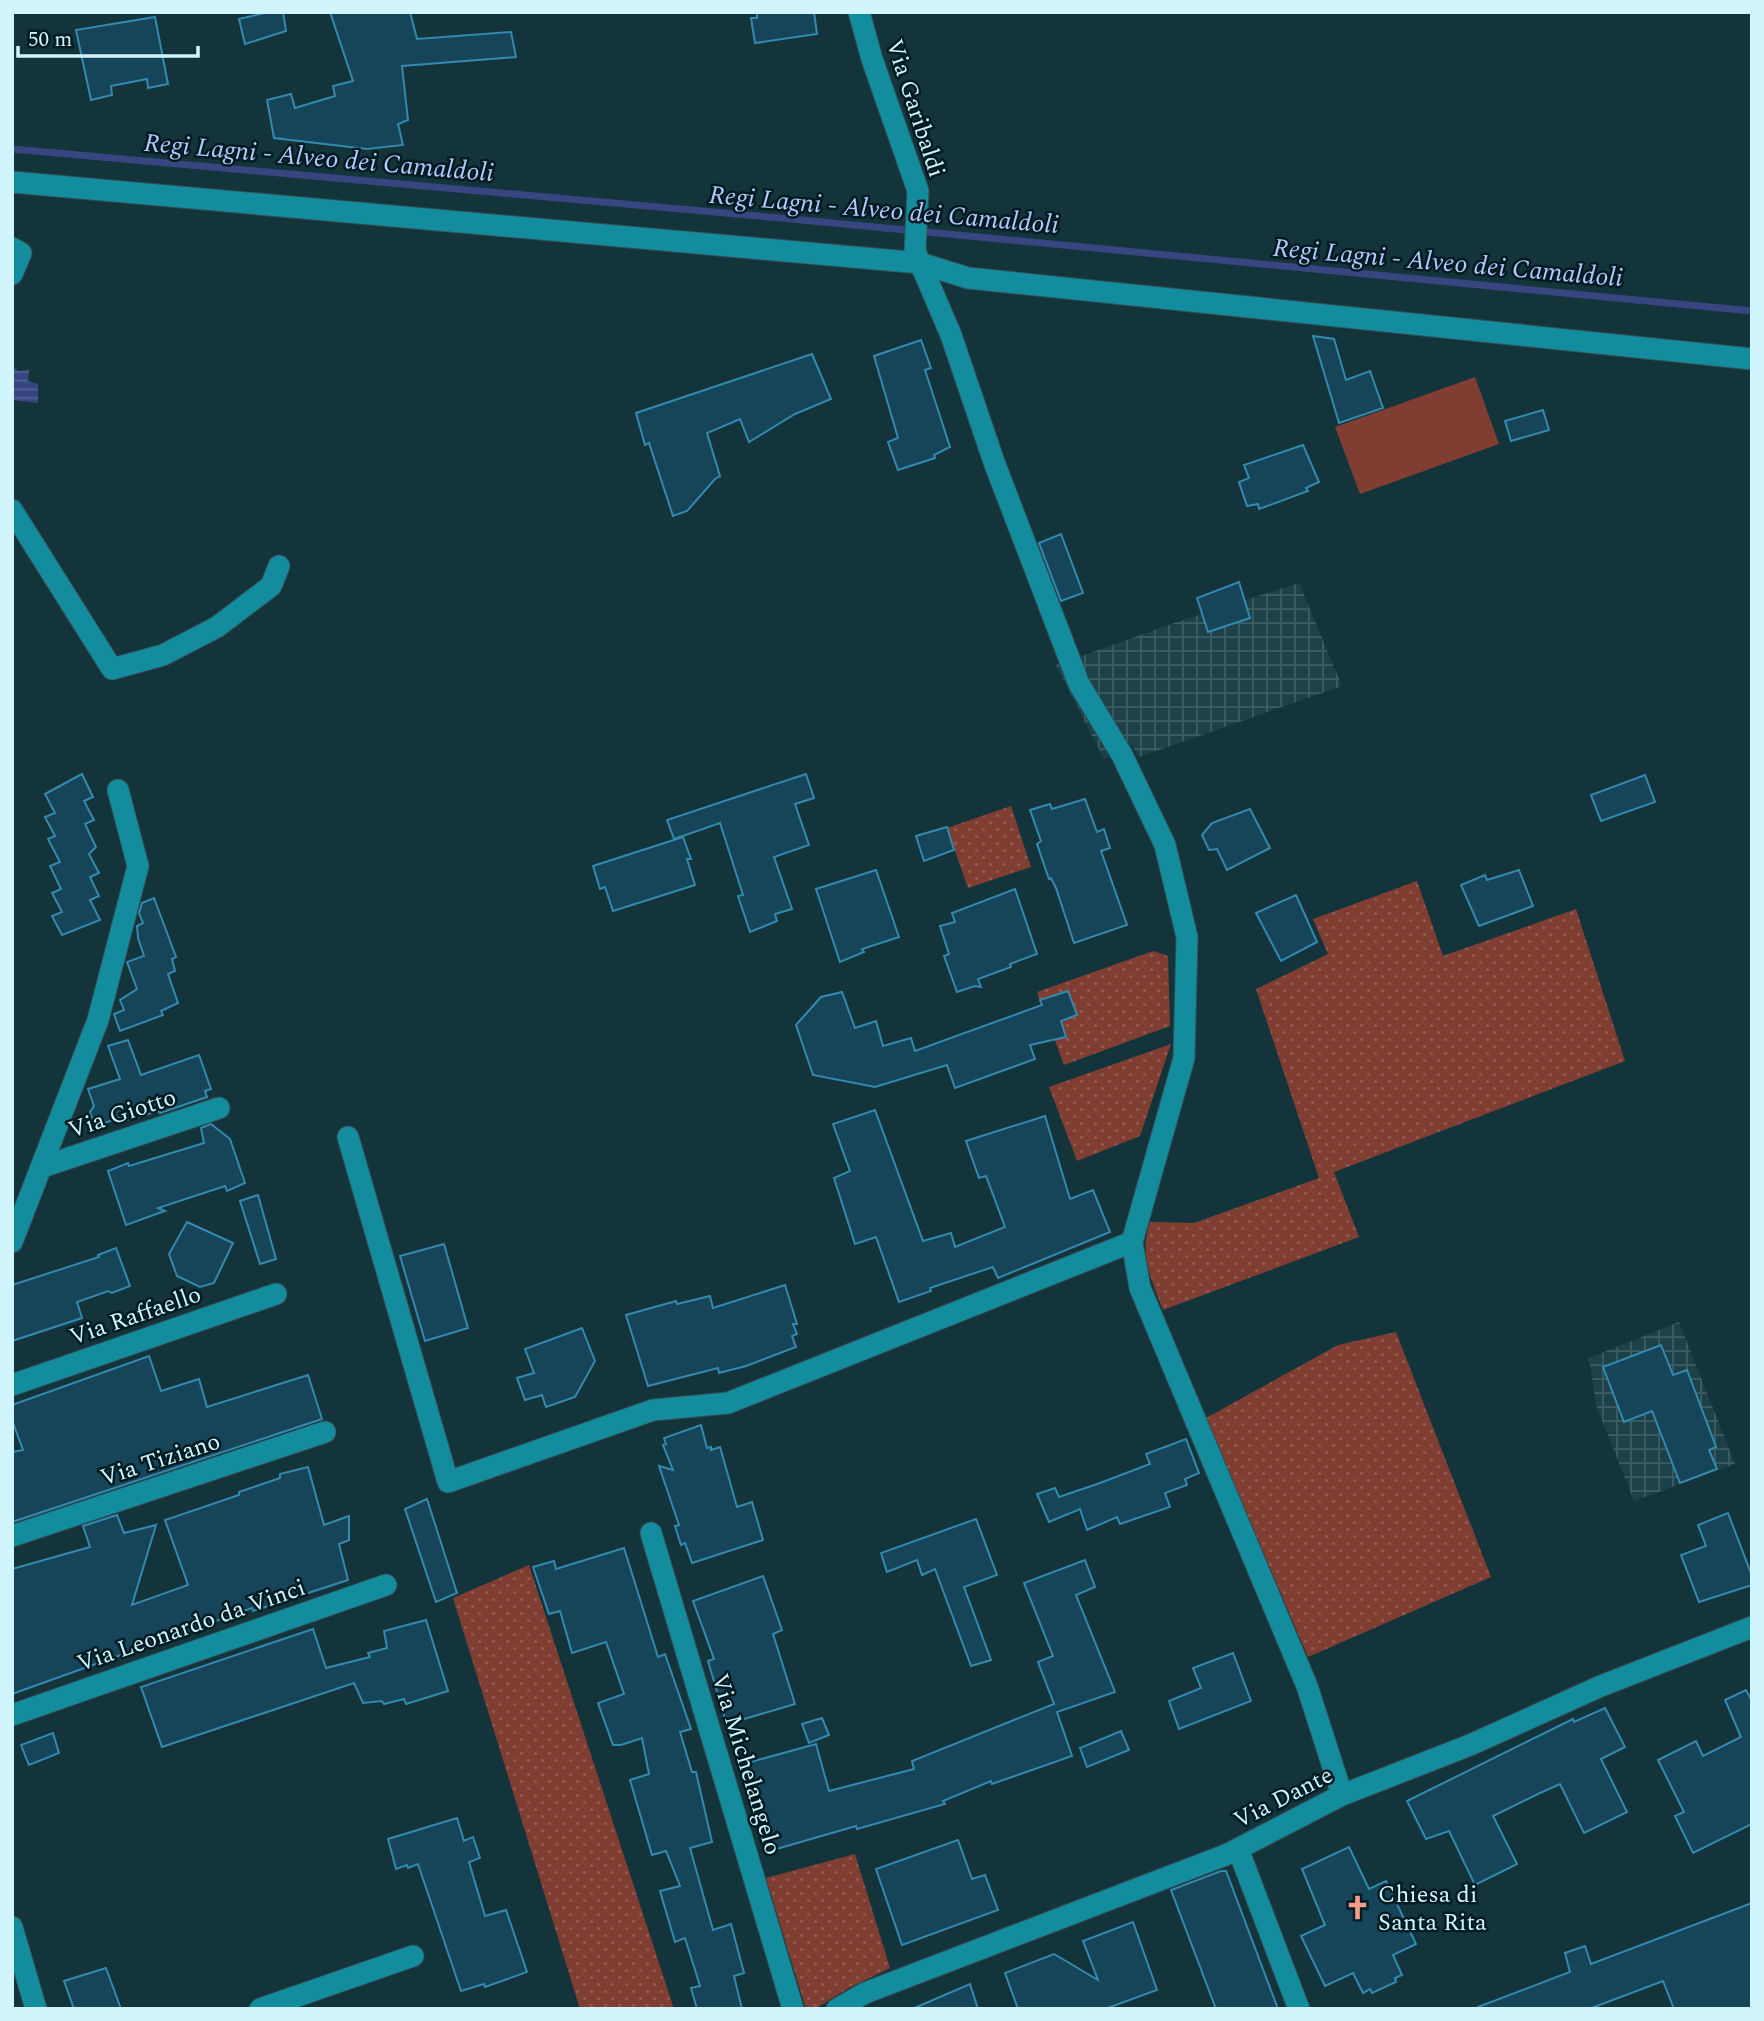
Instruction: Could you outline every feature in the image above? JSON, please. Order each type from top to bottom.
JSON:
[{"type":"street","name":"Via Garibaldi","points":[[859,12],[872,59],[918,191],[918,257]]},
{"type":"street","points":[[12,182],[918,257],[968,278],[1752,359]]},
{"type":"street","points":[[12,248],[21,253],[12,274]]},
{"type":"street","points":[[918,257],[951,335],[994,461],[1079,684],[1122,755],[1165,845],[1188,937],[1184,1058],[1132,1242],[1140,1288],[1307,1686],[1342,1795]]},
{"type":"street","points":[[12,509],[112,669],[163,655],[216,627],[271,586],[279,566]]},
{"type":"street","points":[[12,1242],[98,1020],[138,866],[118,790]]},
{"type":"street","name":"Via Giotto","points":[[42,1167],[219,1108]]},
{"type":"street","points":[[348,1137],[448,1482],[653,1410],[728,1403],[1132,1242]]},
{"type":"street","name":"Via Raffaello","points":[[12,1385],[276,1294]]},
{"type":"street","name":"Via Tiziano","points":[[12,1536],[325,1432]]},
{"type":"street","name":"Via Michelangelo","points":[[651,1533],[793,2009]]},
{"type":"street","name":"Via Leonardo da Vinci","points":[[12,1715],[386,1585]]},
{"type":"street","name":"Via Dante","points":[[837,2009],[865,1993],[1238,1849],[1342,1795],[1470,1745],[1601,1686],[1752,1627]]},
{"type":"street","points":[[1238,1849],[1299,2009]]},
{"type":"street","points":[[12,1927],[36,2009]]},
{"type":"street","points":[[260,2009],[413,1956]]},
{"type":"shaded area","points":[[1475,377],[1499,444],[1360,494],[1335,427]]},
{"type":"shaded area","points":[[1299,583],[1342,686],[1139,757],[1132,746],[1104,759],[1056,665]]},
{"type":"shaded area","points":[[1011,806],[1031,867],[968,888],[947,828]]},
{"type":"shaded area","points":[[1417,881],[1443,956],[1576,909],[1625,1061],[1334,1172],[1359,1237],[1163,1310],[1146,1256],[1150,1222],[1194,1223],[1319,1178],[1256,989],[1328,954],[1313,919]]},
{"type":"shaded area","points":[[1153,951],[1168,956],[1170,1026],[1064,1065],[1037,992]]},
{"type":"shaded area","points":[[1171,1044],[1140,1136],[1077,1161],[1049,1087]]},
{"type":"shaded area","points":[[1679,1322],[1735,1464],[1634,1501],[1596,1405],[1589,1358]]},
{"type":"shaded area","points":[[1396,1332],[1491,1577],[1308,1657],[1206,1418],[1338,1345]]},
{"type":"shaded area","points":[[529,1565],[674,2009],[580,2009],[453,1598]]},
{"type":"shaded area","points":[[855,1854],[890,1968],[847,1989],[815,2009],[806,2009],[766,1878]]},
{"type":"water","points":[[12,367],[19,371],[29,370],[28,381],[38,384],[38,403],[12,400]]},
{"type":"building","points":[[269,12],[283,12],[286,31],[245,44],[239,19]]},
{"type":"building","points":[[330,12],[410,12],[417,39],[511,32],[516,57],[402,66],[408,120],[398,124],[403,145],[367,149],[274,138],[267,100],[291,94],[295,108],[335,96],[333,86],[353,81]]},
{"type":"building","points":[[757,12],[814,12],[817,34],[755,43],[751,18],[757,18]]},
{"type":"building","points":[[155,17],[168,84],[148,88],[147,79],[111,86],[112,95],[91,100],[76,30]]},
{"type":"building","points":[[1313,336],[1334,339],[1346,380],[1370,371],[1383,408],[1339,423]]},
{"type":"building","points":[[921,340],[931,368],[925,370],[950,447],[934,455],[935,458],[898,470],[888,442],[898,438],[874,356]]},
{"type":"building","points":[[812,354],[831,399],[795,414],[749,442],[740,419],[707,433],[720,476],[687,511],[673,516],[649,443],[645,445],[636,413]]},
{"type":"building","points":[[1543,410],[1549,430],[1511,441],[1505,421]]},
{"type":"building","points":[[1303,445],[1319,482],[1306,488],[1308,491],[1259,509],[1258,504],[1247,506],[1239,482],[1249,478],[1244,465]]},
{"type":"building","points":[[1061,534],[1083,593],[1061,601],[1039,543]]},
{"type":"building","points":[[1239,582],[1250,618],[1208,632],[1197,598]]},
{"type":"building","points":[[82,774],[93,797],[84,801],[94,820],[85,824],[96,847],[89,854],[99,873],[90,877],[99,896],[90,900],[100,920],[62,935],[52,916],[62,912],[52,893],[61,889],[50,866],[60,862],[48,839],[55,836],[45,817],[55,813],[45,794]]},
{"type":"building","points":[[806,774],[814,798],[795,804],[809,845],[774,857],[792,909],[775,914],[777,921],[750,932],[738,896],[743,895],[720,823],[674,839],[667,820]]},
{"type":"building","points":[[1645,775],[1655,802],[1601,821],[1591,795]]},
{"type":"building","points":[[1085,799],[1097,832],[1104,829],[1110,848],[1101,851],[1127,925],[1074,943],[1056,888],[1051,878],[1049,879],[1037,844],[1041,841],[1030,810],[1050,804],[1052,809]]},
{"type":"building","points":[[1250,809],[1270,848],[1227,870],[1217,849],[1209,850],[1202,835],[1212,823]]},
{"type":"building","points":[[947,827],[954,850],[924,861],[916,836]]},
{"type":"building","points":[[683,837],[691,859],[687,859],[695,885],[613,911],[605,887],[600,889],[593,866]]},
{"type":"building","points":[[876,870],[899,937],[862,949],[864,952],[840,962],[816,889]]},
{"type":"building","points":[[1519,870],[1533,906],[1479,926],[1461,885],[1485,875],[1487,880]]},
{"type":"building","points":[[1015,889],[1037,954],[978,979],[981,987],[975,986],[957,992],[944,956],[949,954],[940,926],[955,922],[952,913]]},
{"type":"building","points":[[1296,895],[1317,942],[1281,961],[1256,913]]},
{"type":"building","points":[[154,898],[176,957],[172,959],[175,971],[168,974],[178,1003],[161,1011],[163,1015],[120,1031],[114,1014],[124,1010],[120,1000],[137,989],[127,962],[144,956],[138,938],[137,926],[143,923],[139,913],[142,903]]},
{"type":"building","points":[[1068,991],[1077,1015],[1061,1021],[1066,1037],[1030,1045],[1035,1059],[955,1088],[947,1065],[875,1087],[813,1075],[796,1025],[821,997],[842,992],[855,1028],[876,1021],[883,1046],[911,1038],[915,1051],[1042,1005],[1040,1000]]},
{"type":"building","points":[[128,1040],[141,1075],[199,1055],[211,1089],[205,1091],[207,1097],[160,1113],[159,1111],[123,1121],[122,1117],[95,1126],[90,1112],[94,1106],[88,1089],[120,1079],[108,1046]]},
{"type":"building","points":[[875,1110],[923,1241],[951,1233],[955,1247],[1005,1227],[986,1176],[979,1178],[966,1141],[1045,1116],[1070,1199],[1093,1190],[1110,1232],[998,1278],[993,1267],[930,1288],[931,1291],[899,1302],[876,1237],[855,1244],[834,1178],[850,1171],[833,1124]]},
{"type":"building","points":[[211,1124],[230,1139],[245,1183],[227,1191],[225,1186],[158,1208],[165,1211],[126,1225],[108,1171],[204,1143],[201,1128]]},
{"type":"building","points":[[258,1195],[276,1259],[260,1264],[240,1201]]},
{"type":"building","points":[[187,1222],[233,1243],[214,1283],[200,1287],[177,1276],[169,1254]]},
{"type":"building","points":[[444,1244],[468,1328],[425,1341],[400,1256]]},
{"type":"building","points":[[116,1248],[130,1286],[77,1302],[82,1318],[12,1341],[12,1285],[99,1257],[98,1255]]},
{"type":"building","points":[[785,1285],[797,1324],[793,1324],[797,1334],[792,1336],[796,1347],[746,1366],[719,1373],[718,1368],[648,1386],[626,1315],[676,1301],[677,1304],[710,1296],[713,1308]]},
{"type":"building","points":[[582,1328],[595,1361],[575,1397],[546,1407],[542,1395],[525,1400],[517,1378],[534,1373],[525,1349]]},
{"type":"building","points":[[1661,1345],[1673,1375],[1687,1370],[1716,1447],[1709,1450],[1717,1469],[1680,1483],[1652,1411],[1624,1422],[1603,1367]]},
{"type":"building","points":[[149,1356],[161,1391],[199,1379],[207,1407],[308,1375],[322,1419],[12,1522],[12,1452],[23,1450],[12,1420],[12,1405]]},
{"type":"building","points":[[701,1425],[707,1448],[711,1447],[711,1450],[720,1447],[737,1507],[752,1502],[763,1540],[692,1563],[685,1543],[681,1545],[675,1526],[679,1525],[659,1466],[673,1470],[663,1445],[666,1444],[664,1438]]},
{"type":"building","points":[[1186,1439],[1199,1473],[1185,1479],[1187,1485],[1165,1493],[1170,1507],[1120,1524],[1117,1517],[1087,1530],[1080,1509],[1049,1522],[1037,1494],[1055,1488],[1059,1497],[1100,1483],[1150,1464],[1146,1454]]},
{"type":"building","points":[[308,1467],[324,1525],[349,1516],[349,1540],[339,1544],[348,1580],[253,1611],[252,1608],[12,1694],[12,1569],[90,1547],[83,1526],[117,1515],[124,1533],[156,1525],[132,1605],[188,1585],[165,1520],[239,1495],[239,1492],[280,1478],[280,1474]]},
{"type":"building","points":[[427,1499],[457,1593],[436,1602],[405,1509]]},
{"type":"building","points":[[1728,1513],[1752,1576],[1752,1585],[1699,1602],[1681,1555],[1706,1546],[1698,1525]]},
{"type":"building","points":[[976,1519],[997,1575],[964,1587],[991,1660],[971,1666],[935,1569],[922,1575],[917,1560],[887,1572],[881,1553]]},
{"type":"building","points":[[624,1548],[658,1657],[665,1654],[691,1729],[680,1732],[692,1772],[696,1772],[712,1842],[690,1848],[713,1930],[731,1924],[744,1973],[734,1976],[742,2009],[697,2009],[691,1988],[700,1986],[685,1938],[675,1942],[660,1891],[680,1886],[666,1851],[652,1855],[630,1780],[649,1774],[642,1738],[613,1745],[598,1703],[624,1694],[606,1642],[572,1653],[560,1611],[549,1614],[533,1567],[554,1561],[556,1569]]},
{"type":"building","points":[[1085,1560],[1095,1587],[1076,1595],[1115,1692],[1057,1712],[1072,1756],[992,1784],[991,1781],[943,1801],[945,1804],[773,1850],[747,1763],[816,1744],[829,1791],[914,1769],[912,1761],[1054,1704],[1038,1662],[1053,1656],[1024,1583]]},
{"type":"building","points":[[763,1576],[782,1630],[773,1634],[795,1704],[726,1722],[708,1661],[714,1659],[693,1601]]},
{"type":"building","points":[[426,1620],[448,1691],[406,1704],[404,1699],[384,1704],[382,1701],[363,1703],[354,1683],[162,1747],[141,1687],[313,1629],[326,1668],[370,1657],[368,1653],[387,1648],[384,1631]]},
{"type":"building","points":[[1233,1653],[1251,1701],[1179,1729],[1169,1701],[1201,1688],[1193,1668]]},
{"type":"building","points":[[1746,1690],[1752,1701],[1752,1824],[1693,1853],[1675,1816],[1684,1812],[1658,1760],[1696,1741],[1703,1756],[1741,1737],[1725,1700]]},
{"type":"building","points":[[1605,1708],[1625,1747],[1601,1759],[1627,1812],[1584,1833],[1560,1784],[1540,1793],[1493,1816],[1517,1864],[1475,1885],[1449,1831],[1426,1839],[1407,1801],[1573,1719],[1574,1722]]},
{"type":"building","points":[[822,1718],[829,1735],[809,1743],[802,1724]]},
{"type":"building","points":[[1121,1731],[1129,1750],[1087,1767],[1080,1748]]},
{"type":"building","points":[[53,1733],[59,1753],[29,1765],[21,1745]]},
{"type":"building","points":[[457,1818],[464,1841],[473,1837],[480,1858],[469,1862],[485,1916],[506,1910],[527,1972],[485,1987],[484,1984],[461,1991],[418,1864],[396,1869],[388,1839]]},
{"type":"building","points":[[958,1840],[972,1879],[985,1875],[998,1910],[902,1945],[876,1869]]},
{"type":"building","name":"Chiesa di Santa Rita","points":[[1349,1847],[1369,1889],[1386,1881],[1416,1944],[1393,1955],[1402,1975],[1395,1978],[1396,1982],[1372,1993],[1370,1989],[1363,1993],[1353,1973],[1325,1986],[1301,1936],[1325,1925],[1302,1869]]},
{"type":"building","points":[[1226,1871],[1278,2009],[1216,2009],[1171,1890]]},
{"type":"building","points":[[1752,1903],[1752,2009],[1674,2009],[1663,1981],[1589,2009],[1478,2009],[1570,1972],[1565,1953],[1585,1946],[1591,1964]]},
{"type":"building","points":[[1133,1922],[1157,1990],[1105,2009],[1018,2009],[1005,1973],[1054,1954],[1098,1980],[1083,1941]]},
{"type":"building","points":[[106,1968],[121,2009],[74,2009],[64,1981]]},
{"type":"building","points":[[970,1984],[978,2009],[912,2009]]},
{"type":"waterway","name":"Regi Lagni - Alveo dei Camaldoli","points":[[12,149],[791,219],[1752,311]]},
{"type":"place","name":"Chiesa di Santa Rita","points":[[1358,1908]]}]
